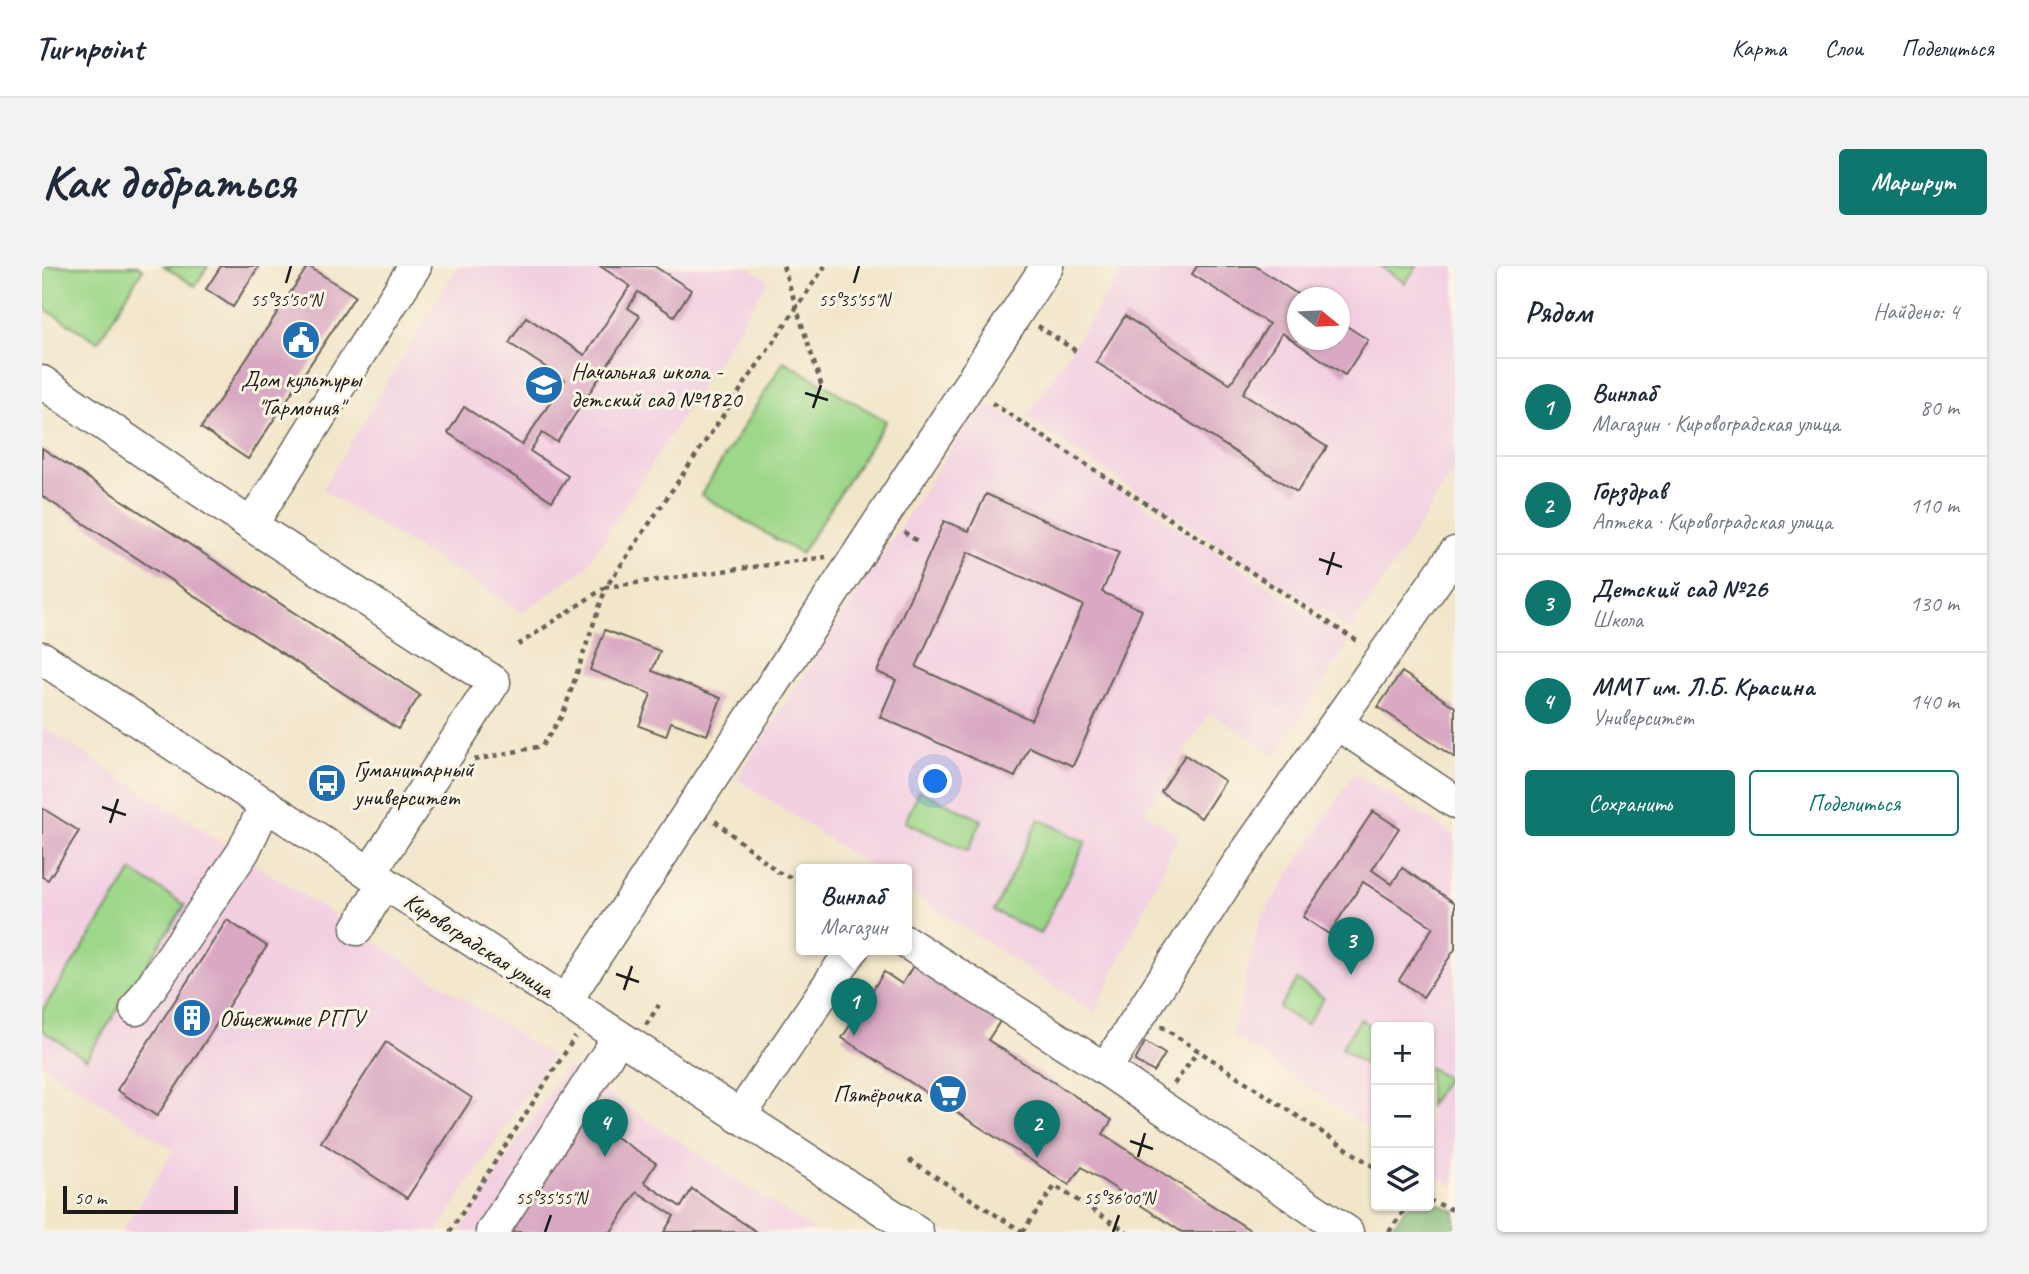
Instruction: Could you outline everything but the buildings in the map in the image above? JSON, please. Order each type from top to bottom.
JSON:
[{"type":"street","points":[[251,525],[415,266]]},
{"type":"street","points":[[565,1002],[1047,266]]},
{"type":"street","points":[[42,382],[251,525],[494,682],[439,767],[377,878],[356,929]]},
{"type":"street","points":[[1105,1069],[1236,867],[1455,553]]},
{"type":"street","name":"Кировоградская улица","points":[[42,658],[917,1232]]},
{"type":"street","points":[[1338,724],[1455,802]]},
{"type":"street","points":[[136,1009],[243,852],[266,804]]},
{"type":"street","points":[[912,946],[1105,1069],[1347,1232]]},
{"type":"street","points":[[739,1117],[849,955]]},
{"type":"street","points":[[492,1232],[619,1037]]},
{"type":"path","points":[[783,266],[822,387]]},
{"type":"path","points":[[439,767],[542,746],[563,714],[606,587],[825,266]]},
{"type":"path","points":[[1016,313],[1079,353]]},
{"type":"path","points":[[992,402],[1383,658]]},
{"type":"path","points":[[518,645],[606,587],[861,552]]},
{"type":"path","points":[[695,805],[778,872],[796,880]]},
{"type":"path","points":[[1141,1014],[1371,1165]]},
{"type":"path","points":[[450,1232],[579,1030]]},
{"type":"path","points":[[1158,1105],[1198,1051]]},
{"type":"path","points":[[909,1160],[1023,1232],[1055,1186],[1127,1232]]},
{"type":"path","points":[[1434,1202],[1455,1211]]},
{"type":"path","points":[[1389,1232],[1404,1211]]},
{"type":"shaded area","name":"Начальная школа - детский сад №1820","points":[[458,266],[746,266],[769,280],[585,569],[522,612],[322,490]]},
{"type":"shaded area","points":[[1125,266],[1455,266],[1455,470],[1351,631],[1026,419]]},
{"type":"shaded area","points":[[988,406],[996,408],[1351,640],[1276,755],[1210,712],[1145,812],[1179,835],[1095,1013],[912,893],[912,864],[867,864],[737,779],[975,412]]},
{"type":"shaded area","points":[[42,726],[551,1056],[437,1232],[121,1232],[174,1150],[42,1064]]},
{"type":"shaded area","points":[[1354,773],[1455,835],[1455,1186],[1434,1174],[1434,1022],[1371,1022],[1371,1131],[1232,1035],[1259,922]]},
{"type":"shaded area","points":[[566,1066],[816,1232],[460,1232]]},
{"type":"green space","points":[[42,266],[138,266],[143,269],[98,342],[42,307]]},
{"type":"green space","points":[[164,266],[208,266],[195,286]]},
{"type":"green space","points":[[1381,266],[1417,266],[1405,283]]},
{"type":"green space","points":[[784,361],[886,421],[801,554],[701,495]]},
{"type":"green space","points":[[919,791],[982,820],[968,851],[905,822]]},
{"type":"green space","points":[[1039,819],[1086,842],[1040,934],[994,911]]},
{"type":"green space","points":[[132,871],[185,905],[86,1059],[42,1030],[42,1011]]},
{"type":"green space","points":[[1297,980],[1324,998],[1306,1025],[1279,1008]]},
{"type":"green space","points":[[1361,1019],[1371,1026],[1369,1067],[1341,1048]]},
{"type":"green space","points":[[1434,1070],[1447,1078],[1434,1098]]},
{"type":"green space","points":[[1434,1202],[1455,1211],[1455,1232],[1389,1232],[1404,1211],[1434,1211]]},
{"type":"place","name":"Дом культуры \"Гармония\"","points":[[301,340]]},
{"type":"place","name":"Начальная школа - детский сад №1820","points":[[544,385]]},
{"type":"place","name":"Гуманитарный университет","points":[[327,783]]},
{"type":"place","name":"Детский сад №26","points":[[1351,975]]},
{"type":"place","name":"Общежитие РГГУ","points":[[192,1018]]},
{"type":"place","name":"Винлаб","points":[[854,1036]]},
{"type":"place","name":"Пятёрочка","points":[[948,1094]]},
{"type":"place","name":"ММТ им. Л.Б. Красина","points":[[605,1157]]},
{"type":"place","name":"Горздрав","points":[[1037,1158]]}]
